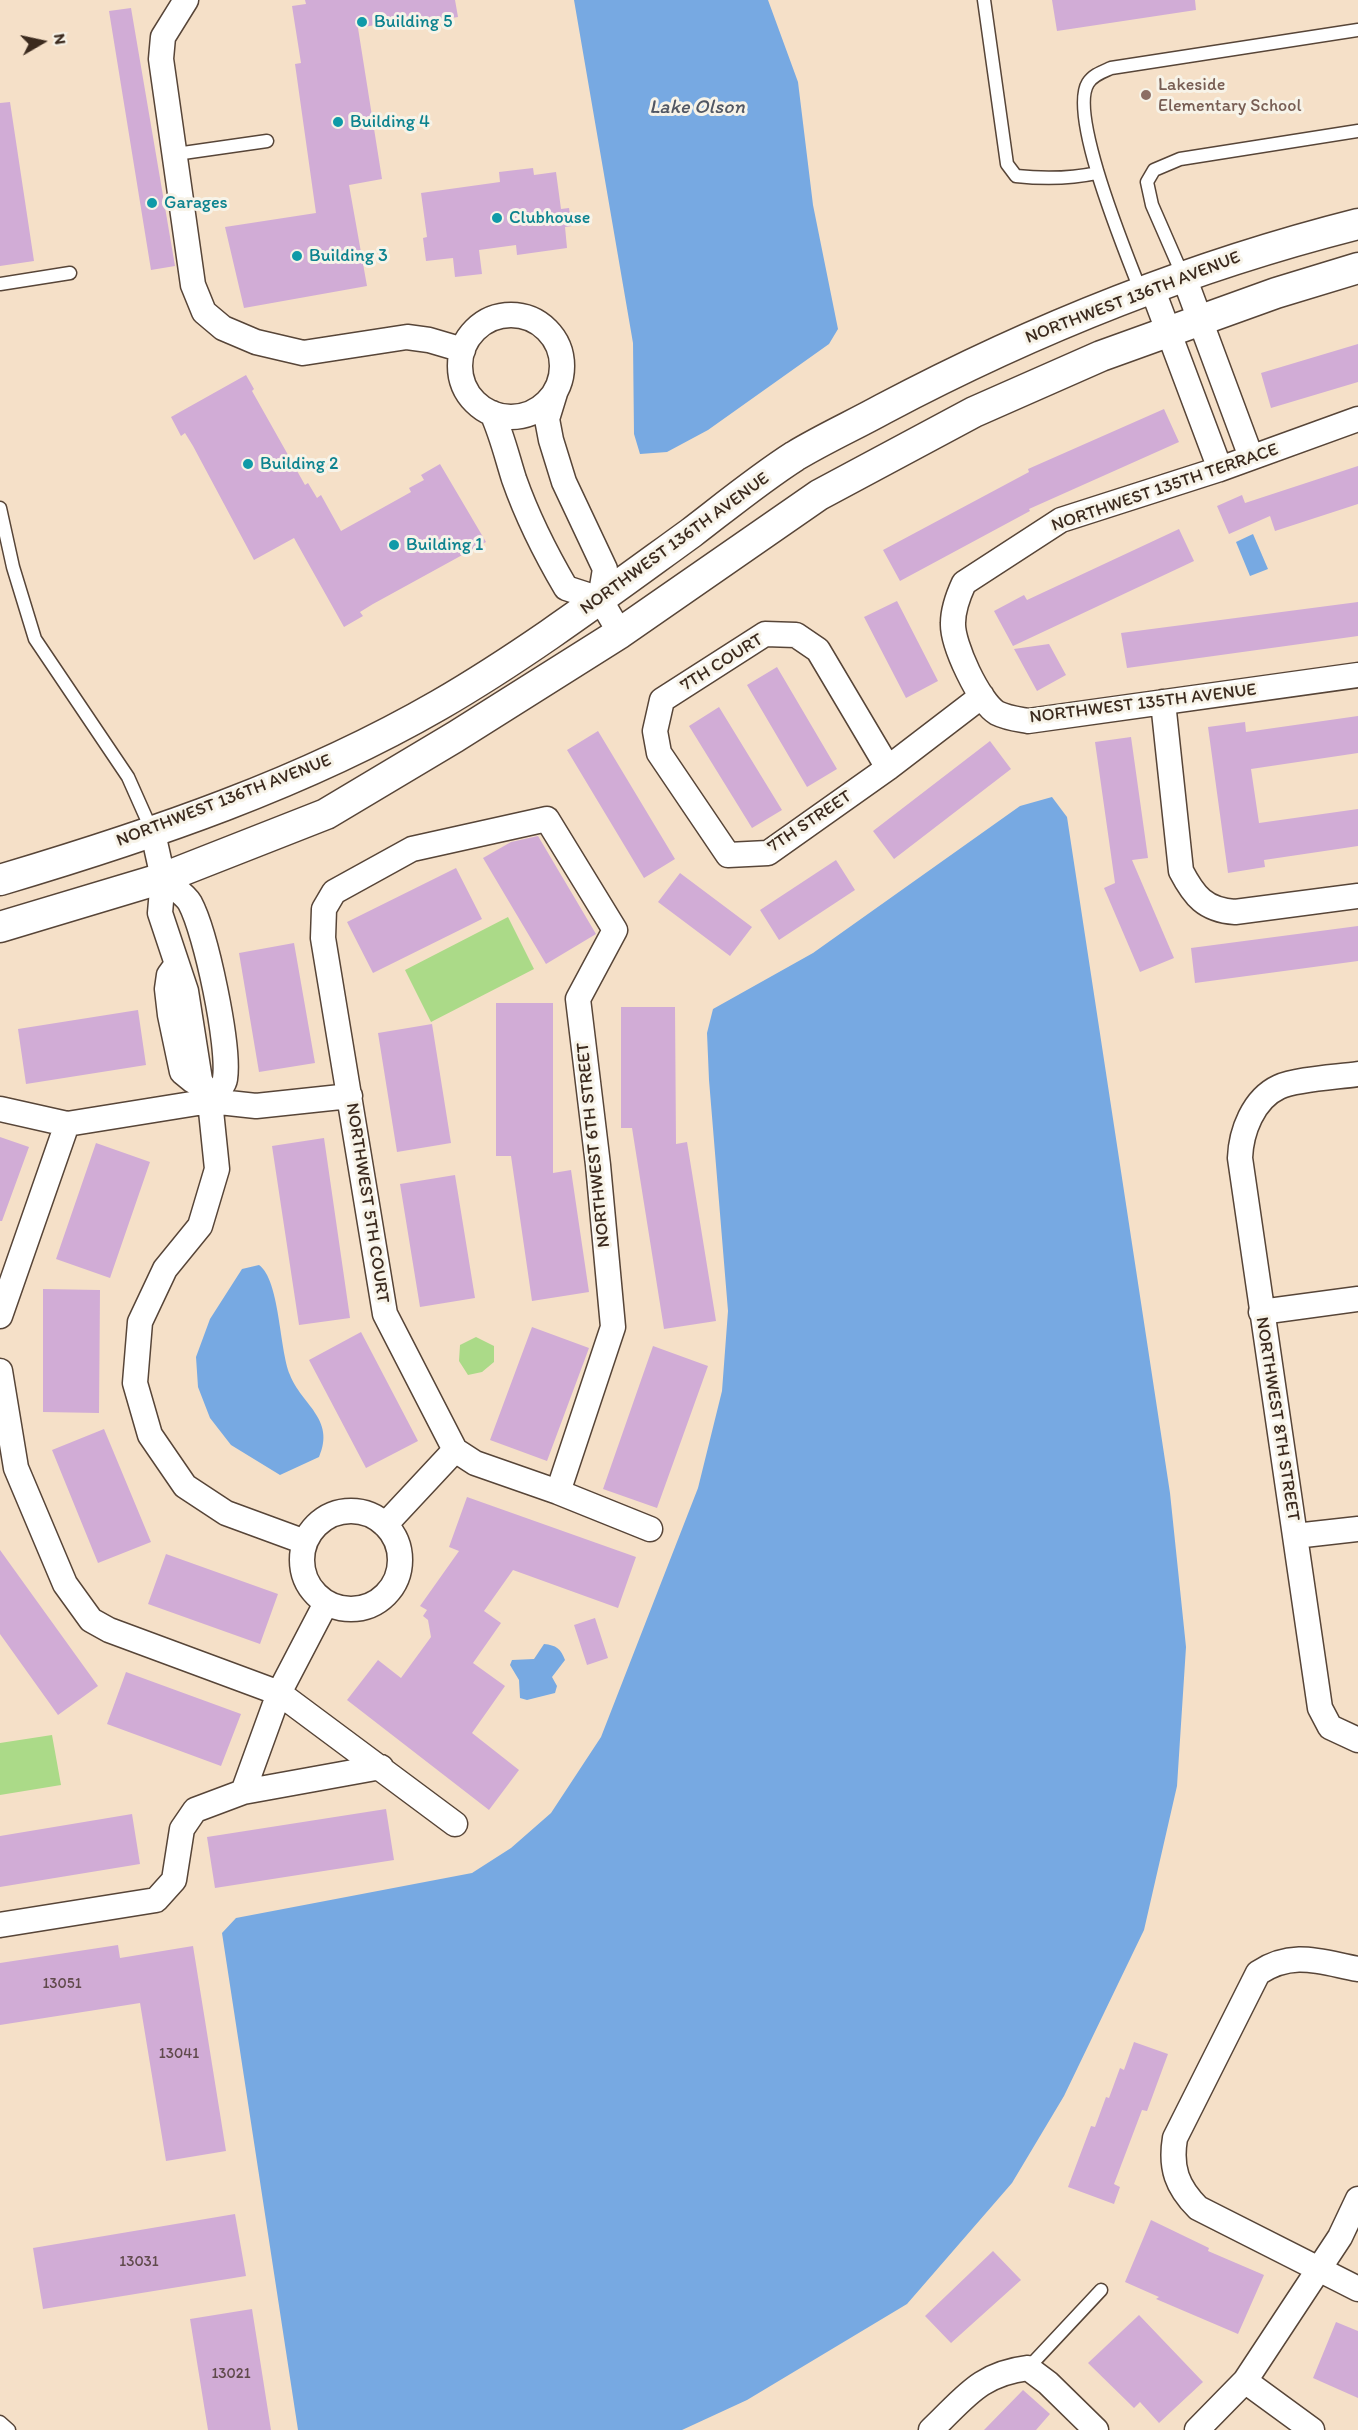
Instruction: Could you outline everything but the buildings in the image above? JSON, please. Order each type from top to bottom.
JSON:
[{"type":"street","points":[[186,0],[163,37],[161,59],[193,285],[204,312],[223,328],[256,342],[303,353],[407,337],[429,340],[463,350]]},
{"type":"street","name":"NORTHWEST 136TH AVENUE","points":[[0,880],[153,833],[306,772],[436,706],[527,650],[794,457],[954,371],[1083,314],[1147,290],[1261,249],[1358,224]]},
{"type":"street","points":[[0,927],[163,878],[326,814],[455,737],[620,633],[819,495],[974,412],[1101,356],[1276,293],[1358,268]]},
{"type":"street","points":[[1184,277],[1251,457]]},
{"type":"street","points":[[1147,290],[1168,331],[1220,470]]},
{"type":"street","points":[[557,388],[548,402],[535,412],[518,417],[492,413],[478,405],[463,385],[459,368],[463,350],[471,334],[489,320],[513,314],[530,318],[544,326],[555,339],[561,355],[562,372],[557,388],[547,419],[551,440],[564,482],[605,569],[600,599],[620,633]]},
{"type":"street","points":[[492,413],[502,436],[514,479],[552,564],[566,588],[600,599]]},
{"type":"street","name":"NORTHWEST 135TH TERRACE","points":[[982,696],[956,640],[953,624],[957,599],[964,583],[1062,520],[1220,470],[1358,419]]},
{"type":"street","name":"7TH COURT","points":[[655,731],[662,700],[765,634],[796,635],[818,650],[888,768]]},
{"type":"street","name":"NORTHWEST 135TH AVENUE","points":[[982,696],[995,712],[1028,721],[1358,675]]},
{"type":"street","points":[[888,768],[982,696]]},
{"type":"street","points":[[1163,702],[1181,871],[1190,887],[1202,901],[1217,911],[1235,912],[1358,896]]},
{"type":"street","name":"7TH STREET","points":[[655,731],[658,753],[728,855],[768,853],[888,768]]},
{"type":"street","name":"NORTHWEST 6TH STREET","points":[[324,909],[334,892],[412,849],[547,819],[615,930],[578,999],[598,1165],[613,1327],[558,1492]]},
{"type":"street","points":[[153,833],[163,878],[160,913],[186,991],[218,1169],[200,1226],[165,1269],[140,1322],[135,1383],[150,1435],[185,1486],[226,1513],[305,1542]]},
{"type":"street","points":[[0,1109],[67,1124],[205,1091],[225,1081],[221,1030],[209,966],[190,902],[163,878]]},
{"type":"street","name":"NORTHWEST 5TH COURT","points":[[324,909],[323,938],[385,1314],[455,1450]]},
{"type":"street","points":[[177,964],[169,975],[167,989],[182,1072],[205,1091],[256,1106],[350,1096]]},
{"type":"street","points":[[194,1036],[221,1030]]},
{"type":"street","name":"NORTHWEST 8TH STREET","points":[[1358,1074],[1279,1087],[1265,1096],[1254,1110],[1241,1140],[1240,1158],[1320,1708],[1330,1727],[1358,1740]]},
{"type":"street","points":[[0,1316],[67,1124]]},
{"type":"street","points":[[1261,1312],[1358,1299]]},
{"type":"street","points":[[0,1371],[16,1468],[65,1584],[91,1620],[109,1630],[279,1693],[455,1824]]},
{"type":"street","points":[[385,1525],[455,1450],[475,1463],[650,1528]]},
{"type":"street","points":[[340,1512],[364,1513],[385,1525],[397,1545],[399,1568],[394,1583],[385,1596],[372,1605],[357,1609],[341,1609],[315,1595],[307,1583],[302,1556],[305,1542],[319,1523],[340,1512]]},
{"type":"street","points":[[1295,1536],[1358,1529]]},
{"type":"street","points":[[243,1792],[279,1693],[327,1603]]},
{"type":"street","points":[[0,1925],[156,1900],[174,1880],[182,1829],[195,1810],[243,1792],[381,1767]]},
{"type":"street","points":[[1358,1969],[1300,1958],[1275,1961],[1258,1973],[1175,2138],[1172,2157],[1174,2174],[1185,2195],[1198,2208],[1358,2289]]},
{"type":"street","points":[[1197,2430],[1245,2381],[1319,2271],[1340,2237],[1358,2199]]},
{"type":"street","points":[[931,2430],[982,2381],[1003,2371],[1028,2368],[1048,2383],[1096,2430]]},
{"type":"street","points":[[1245,2381],[1312,2430]]},
{"type":"lane","points":[[984,0],[1007,164],[1017,176],[1035,178],[1068,179],[1097,173]]},
{"type":"lane","points":[[1147,290],[1097,173],[1084,105],[1086,85],[1094,76],[1111,68],[1358,30]]},
{"type":"lane","points":[[1184,277],[1152,205],[1147,182],[1154,170],[1180,159],[1358,131]]},
{"type":"lane","points":[[176,153],[267,141]]},
{"type":"lane","points":[[0,284],[70,273]]},
{"type":"lane","points":[[0,508],[13,567],[35,639],[128,777],[153,833]]},
{"type":"lane","points":[[1028,2368],[1101,2290]]},
{"type":"lane","points":[[0,2422],[9,2430]]},
{"type":"green space","points":[[508,917],[534,969],[431,1022],[405,970]]},
{"type":"green space","points":[[476,1337],[494,1346],[494,1362],[482,1372],[468,1375],[459,1361],[460,1345]]},
{"type":"green space","points":[[52,1735],[61,1785],[0,1795],[0,1743]]},
{"type":"water","name":"Lake Olson","points":[[574,0],[768,0],[798,82],[813,205],[838,329],[829,344],[708,430],[667,452],[640,454],[634,434],[633,343]]},
{"type":"water","points":[[1253,534],[1268,569],[1250,576],[1236,542]]},
{"type":"water","points":[[1052,797],[1067,817],[1170,1493],[1186,1647],[1177,1786],[1144,1930],[1064,2096],[1012,2183],[907,2304],[747,2400],[682,2430],[298,2430],[222,1933],[236,1918],[472,1873],[511,1848],[551,1813],[601,1737],[698,1488],[722,1391],[728,1311],[709,1080],[707,1033],[713,1009],[813,953],[1020,806]]},
{"type":"water","points":[[259,1265],[266,1273],[275,1299],[290,1375],[315,1413],[323,1432],[323,1444],[319,1457],[280,1475],[231,1445],[210,1418],[198,1387],[196,1357],[210,1319],[242,1269]]},
{"type":"water","points":[[544,1644],[558,1648],[565,1660],[552,1677],[557,1686],[555,1693],[527,1700],[520,1698],[519,1680],[510,1665],[512,1660],[534,1659]]},
{"type":"place","name":"Building 5","points":[[362,22]]},
{"type":"place","name":"Lakeside Elementary School","points":[[1146,95]]},
{"type":"place","name":"Building 4","points":[[338,122]]},
{"type":"place","name":"Garages","points":[[152,203]]},
{"type":"place","name":"Clubhouse","points":[[497,218]]},
{"type":"place","name":"Building 3","points":[[297,256]]},
{"type":"place","name":"Building 2","points":[[248,464]]},
{"type":"place","name":"Building 1","points":[[394,545]]}]
